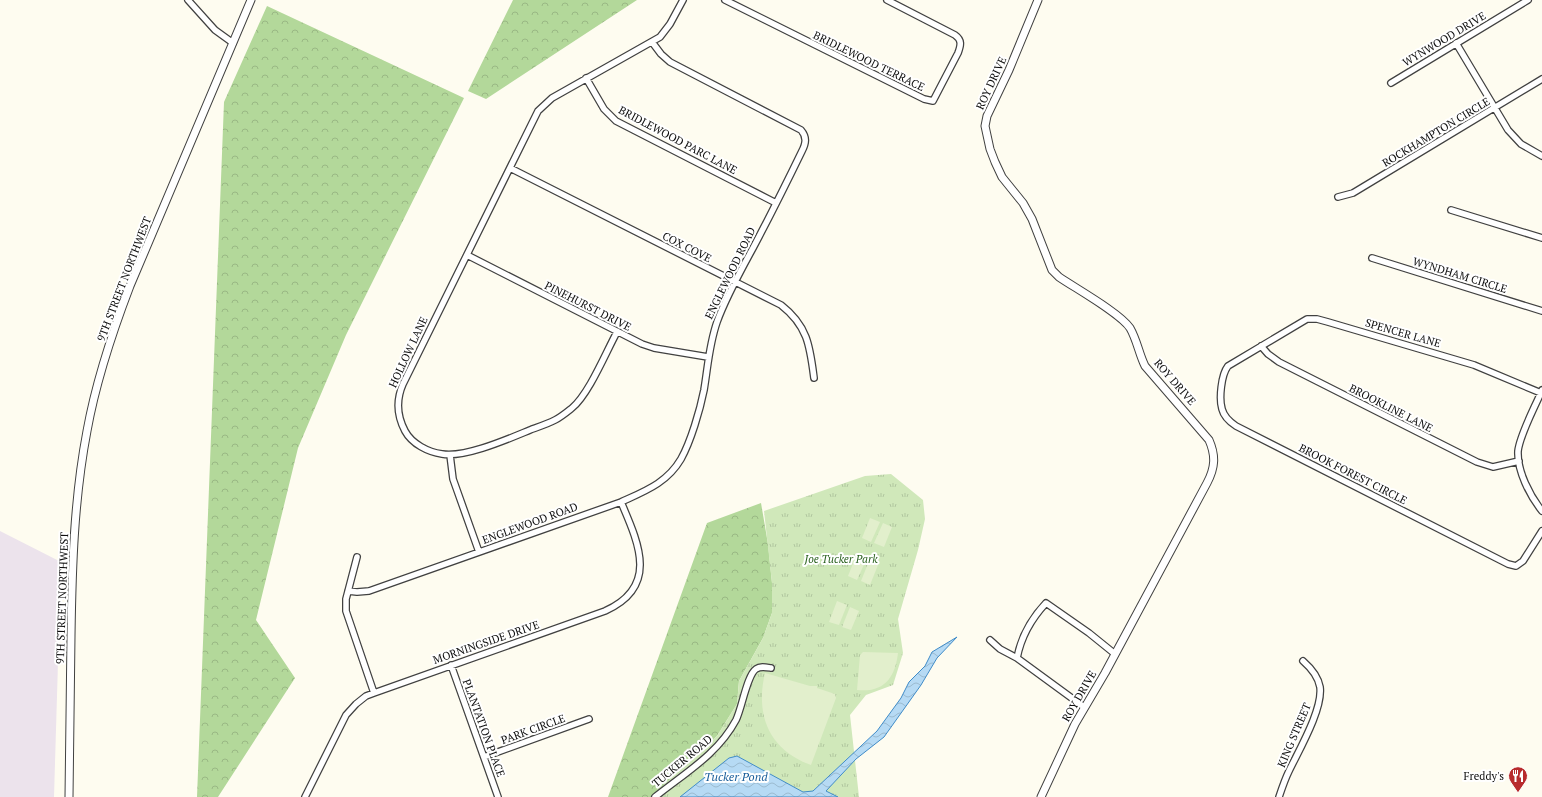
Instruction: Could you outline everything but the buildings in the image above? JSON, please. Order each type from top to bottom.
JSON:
[{"type":"street","points":[[188,0],[215,30],[233,43]]},
{"type":"street","name":"9TH STREET NORTHWEST","points":[[69,797],[72,563],[78,488],[87,430],[117,320],[251,0]]},
{"type":"street","name":"HOLLOW LANE","points":[[617,332],[586,390],[574,406],[562,416],[543,425],[472,451],[450,455],[433,452],[413,442],[406,434],[398,408],[398,402],[403,384],[541,107],[552,98],[652,42],[664,33],[683,0]]},
{"type":"street","name":"BRIDLEWOOD TERRACE","points":[[725,0],[924,99],[933,101],[961,47],[961,41],[955,35],[887,0]]},
{"type":"street","name":"ROY DRIVE","points":[[1038,0],[1009,70],[987,116],[986,130],[993,156],[1002,177],[1024,204],[1032,219],[1052,270],[1059,277],[1116,314],[1126,324],[1130,329],[1140,357],[1145,366],[1205,434],[1211,444],[1214,456],[1214,468],[1207,483],[1115,654],[1084,707],[1041,797]]},
{"type":"street","name":"WYNWOOD DRIVE","points":[[1391,83],[1528,0]]},
{"type":"street","name":"ENGLEWOOD ROAD","points":[[348,591],[368,591],[582,514],[621,502],[654,487],[674,468],[681,459],[686,449],[702,397],[711,339],[718,321],[805,145],[806,138],[804,133],[794,126],[676,66],[661,54],[652,42]]},
{"type":"street","points":[[1456,43],[1496,107],[1502,120],[1515,138],[1526,148],[1542,156]]},
{"type":"street","name":"BRIDLEWOOD PARC LANE","points":[[586,78],[604,109],[616,121],[776,203]]},
{"type":"street","name":"ROCKHAMPTON CIRCLE","points":[[1338,197],[1353,193],[1542,79]]},
{"type":"street","name":"COX COVE","points":[[510,168],[781,306],[796,319],[802,327],[809,343],[814,378]]},
{"type":"street","points":[[1452,210],[1542,238]]},
{"type":"street","name":"PINEHURST DRIVE","points":[[467,255],[642,344],[654,348],[708,357]]},
{"type":"street","name":"WYNDHAM CIRCLE","points":[[1372,258],[1542,311]]},
{"type":"street","name":"SPENCER LANE","points":[[1261,346],[1301,321],[1317,319],[1474,365],[1541,392]]},
{"type":"street","name":"BROOKLINE LANE","points":[[1261,346],[1268,354],[1279,362],[1477,462],[1493,467],[1519,461]]},
{"type":"street","name":"BROOK FOREST CIRCLE","points":[[1261,346],[1231,364],[1226,369],[1223,376],[1221,401],[1222,410],[1228,420],[1236,426],[1513,565],[1518,566],[1523,561],[1542,531]]},
{"type":"street","points":[[1541,392],[1522,437],[1519,448],[1519,461],[1527,487],[1542,511]]},
{"type":"street","points":[[450,455],[454,479],[479,552]]},
{"type":"street","name":"MORNINGSIDE DRIVE","points":[[305,797],[346,716],[361,700],[374,693],[605,611],[616,606],[625,599],[636,585],[641,564],[639,549],[621,502]]},
{"type":"street","points":[[358,557],[348,591],[346,605],[347,616],[374,693]]},
{"type":"street","points":[[1018,658],[1021,642],[1027,630],[1046,603],[1094,636],[1115,654]]},
{"type":"street","points":[[990,640],[1000,649],[1018,658],[1084,707]]},
{"type":"street","name":"KING STREET","points":[[1279,797],[1289,771],[1309,729],[1319,700],[1320,688],[1317,677],[1313,670],[1303,661]]},
{"type":"street","name":"PLANTATION PLACE","points":[[451,665],[498,797]]},
{"type":"street","name":"TUCKER ROAD","points":[[655,797],[698,764],[720,744],[737,718],[742,706],[749,679],[753,671],[761,667],[771,668]]},
{"type":"street","name":"PARK CIRCLE","points":[[484,757],[589,719]]},
{"type":"shaded area","points":[[0,531],[61,562],[54,797],[0,797]]},
{"type":"green space","points":[[513,0],[637,0],[486,99],[468,91]]},
{"type":"green space","points":[[267,6],[464,98],[346,335],[298,448],[256,620],[295,678],[218,797],[197,797],[224,102]]},
{"type":"green space","name":"Joe Tucker Park","points":[[891,474],[923,500],[925,519],[918,550],[898,619],[903,653],[893,685],[866,695],[850,715],[859,797],[651,797],[717,736],[737,704],[739,681],[763,638],[772,613],[772,583],[764,511],[865,476]]},
{"type":"green space","points":[[761,503],[768,544],[772,583],[772,613],[763,638],[739,681],[737,704],[717,736],[651,797],[608,797],[707,523]]},
{"type":"green space","points":[[870,518],[880,522],[871,542],[862,538]]},
{"type":"green space","points":[[883,523],[892,527],[884,547],[874,543]]},
{"type":"green space","points":[[856,556],[866,560],[857,580],[848,576]]},
{"type":"green space","points":[[869,561],[878,565],[870,585],[861,581]]},
{"type":"green space","points":[[837,601],[847,605],[839,625],[829,622]]},
{"type":"green space","points":[[850,607],[859,611],[851,630],[842,627]]},
{"type":"green space","points":[[863,652],[898,653],[897,662],[891,676],[887,682],[875,689],[857,690],[860,655]]},
{"type":"green space","points":[[765,673],[810,686],[817,686],[817,688],[835,694],[836,698],[811,765],[785,750],[775,740],[768,729],[762,703],[762,688]]},
{"type":"water","name":"Tucker Pond","points":[[957,637],[937,658],[921,685],[884,737],[856,759],[826,791],[838,797],[680,797],[729,758],[737,756],[803,792],[813,791],[877,731],[901,698],[909,682],[925,666],[932,652]]},
{"type":"place","name":"Freddy's","points":[[1518,793]]}]
